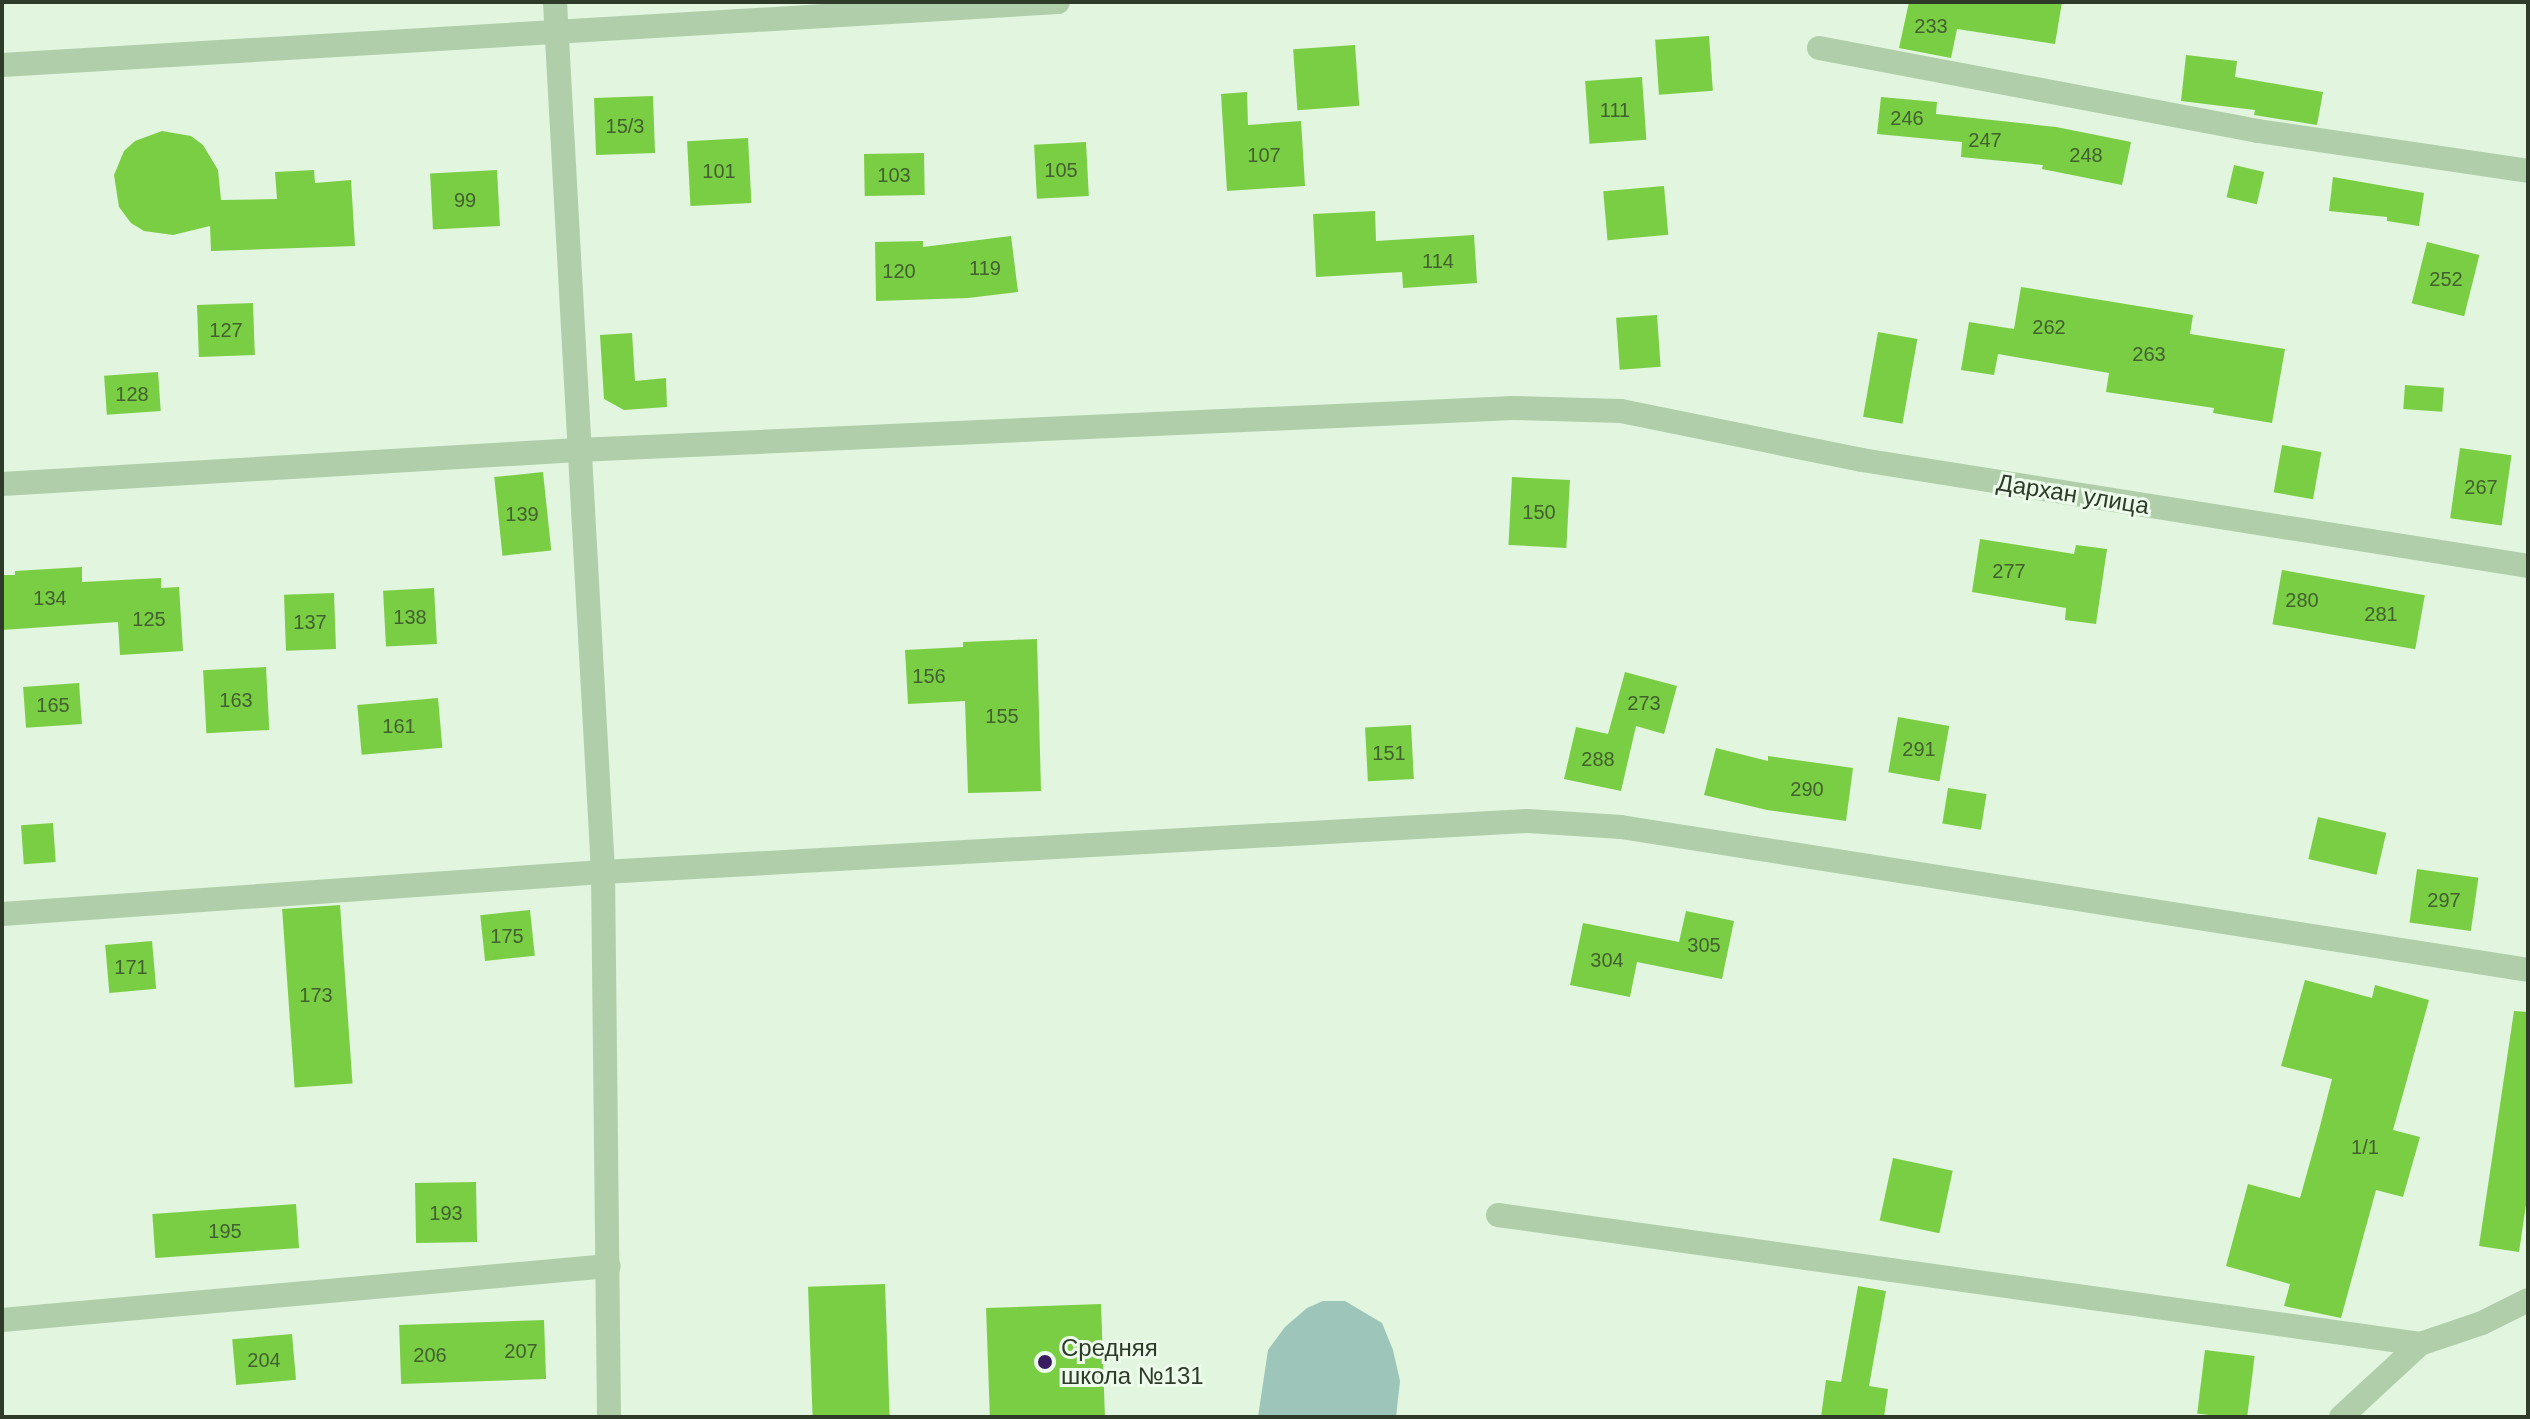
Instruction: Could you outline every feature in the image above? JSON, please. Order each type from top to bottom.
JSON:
[{"type":"street","points":[[555,2],[603,872],[609,1417]]},
{"type":"street","points":[[2,65],[1058,2]]},
{"type":"street","points":[[1819,48],[2258,131],[2528,171]]},
{"type":"street","name":"Дархан улица","points":[[2,484],[578,450],[1513,408],[1621,411],[1862,460],[2528,566]]},
{"type":"street","points":[[2,914],[603,872],[1528,821],[1621,827],[2528,970]]},
{"type":"street","points":[[1498,1215],[2420,1344]]},
{"type":"street","points":[[2,1320],[609,1266]]},
{"type":"street","points":[[2341,1417],[2420,1344],[2482,1323],[2528,1300]]},
{"type":"shaded area","points":[[1323,1301],[1345,1301],[1382,1323],[1393,1350],[1400,1381],[1396,1417],[1258,1417],[1268,1350],[1285,1327],[1307,1308]]},
{"type":"building","points":[[1909,2],[2062,2],[2055,44],[1957,29],[1951,58],[1899,48]]},
{"type":"building","points":[[1709,36],[1713,91],[1659,95],[1655,40]]},
{"type":"building","points":[[1355,45],[1359,106],[1297,110],[1293,49]]},
{"type":"building","points":[[2186,55],[2237,61],[2235,77],[2323,92],[2317,125],[2254,115],[2255,110],[2181,101]]},
{"type":"building","points":[[1642,77],[1646,140],[1590,144],[1585,81]]},
{"type":"building","points":[[1247,92],[1248,125],[1301,121],[1305,186],[1227,191],[1221,94]]},
{"type":"building","points":[[653,96],[655,153],[596,155],[594,98]]},
{"type":"building","points":[[1881,97],[1937,102],[1936,114],[2056,127],[2131,142],[2122,185],[2042,169],[2043,165],[1961,157],[1962,142],[1877,134]]},
{"type":"building","points":[[162,131],[191,136],[203,145],[218,170],[221,200],[277,199],[275,172],[314,170],[315,183],[351,180],[355,246],[211,251],[210,226],[173,235],[144,231],[131,223],[119,207],[114,175],[124,151],[135,141]]},
{"type":"building","points":[[748,138],[751,203],[690,206],[687,141]]},
{"type":"building","points":[[1086,142],[1089,196],[1037,199],[1034,145]]},
{"type":"building","points":[[924,153],[925,195],[865,196],[864,154]]},
{"type":"building","points":[[2234,165],[2264,172],[2257,204],[2227,197]]},
{"type":"building","points":[[497,170],[500,226],[433,229],[430,174]]},
{"type":"building","points":[[2333,177],[2424,193],[2419,226],[2387,221],[2387,217],[2329,211]]},
{"type":"building","points":[[1664,186],[1668,235],[1608,240],[1603,191]]},
{"type":"building","points":[[1375,211],[1376,241],[1474,235],[1477,283],[1403,288],[1402,272],[1316,277],[1313,214]]},
{"type":"building","points":[[1011,236],[1018,292],[968,298],[876,301],[875,242],[923,241],[923,247]]},
{"type":"building","points":[[2427,242],[2479,255],[2464,316],[2412,303]]},
{"type":"building","points":[[2021,287],[2193,315],[2190,334],[2285,349],[2272,423],[2213,413],[2214,408],[2106,392],[2109,373],[1998,354],[1994,375],[1961,370],[1969,322],[2014,329]]},
{"type":"building","points":[[253,303],[255,355],[199,357],[197,305]]},
{"type":"building","points":[[1657,315],[1661,367],[1620,370],[1616,318]]},
{"type":"building","points":[[1878,332],[1917,339],[1902,424],[1863,417]]},
{"type":"building","points":[[632,333],[635,381],[666,378],[667,407],[624,410],[604,399],[600,335]]},
{"type":"building","points":[[158,372],[161,411],[107,415],[104,376]]},
{"type":"building","points":[[2405,385],[2444,388],[2442,412],[2403,409]]},
{"type":"building","points":[[2282,445],[2321,452],[2313,499],[2274,492]]},
{"type":"building","points":[[2460,448],[2511,455],[2502,526],[2450,518]]},
{"type":"building","points":[[543,472],[551,551],[503,556],[494,477]]},
{"type":"building","points":[[1512,477],[1570,480],[1566,548],[1508,545]]},
{"type":"building","points":[[1980,539],[2074,554],[2076,545],[2107,549],[2096,624],[2065,620],[2066,608],[1972,592]]},
{"type":"building","points":[[82,567],[82,582],[161,578],[161,588],[179,587],[183,651],[120,655],[118,622],[2,630],[2,575],[15,575],[15,571]]},
{"type":"building","points":[[2282,570],[2425,595],[2415,649],[2272,624]]},
{"type":"building","points":[[434,588],[437,644],[386,647],[383,591]]},
{"type":"building","points":[[334,593],[336,649],[286,651],[284,595]]},
{"type":"building","points":[[1037,639],[1041,791],[968,793],[965,701],[908,704],[905,650],[963,647],[963,642]]},
{"type":"building","points":[[266,667],[269,730],[206,733],[203,670]]},
{"type":"building","points":[[1625,672],[1677,686],[1664,734],[1636,726],[1621,791],[1564,779],[1576,727],[1608,734]]},
{"type":"building","points":[[79,683],[82,724],[26,728],[23,687]]},
{"type":"building","points":[[438,698],[442,748],[362,755],[357,705]]},
{"type":"building","points":[[1898,717],[1949,726],[1939,781],[1888,772]]},
{"type":"building","points":[[1411,725],[1414,779],[1368,781],[1365,727]]},
{"type":"building","points":[[1716,748],[1768,761],[1768,756],[1853,768],[1846,821],[1767,810],[1704,795]]},
{"type":"building","points":[[1948,788],[1987,794],[1981,830],[1942,824]]},
{"type":"building","points":[[2318,817],[2386,833],[2377,875],[2308,859]]},
{"type":"building","points":[[53,823],[56,862],[24,864],[21,825]]},
{"type":"building","points":[[2417,869],[2478,878],[2471,931],[2409,922]]},
{"type":"building","points":[[340,905],[352,1084],[295,1088],[282,909]]},
{"type":"building","points":[[530,910],[535,956],[485,961],[480,915]]},
{"type":"building","points":[[1686,911],[1734,921],[1722,979],[1637,962],[1630,997],[1570,985],[1583,923],[1679,942]]},
{"type":"building","points":[[152,941],[156,989],[109,993],[105,945]]},
{"type":"building","points":[[2305,980],[2372,998],[2375,985],[2429,1000],[2393,1130],[2420,1137],[2403,1197],[2376,1190],[2341,1318],[2284,1306],[2290,1284],[2226,1266],[2248,1184],[2300,1198],[2319,1130],[2332,1079],[2281,1066]]},
{"type":"building","points":[[2514,1011],[2528,1012],[2528,1191],[2519,1252],[2479,1246]]},
{"type":"building","points":[[1893,1158],[1953,1171],[1939,1233],[1880,1221]]},
{"type":"building","points":[[476,1182],[477,1242],[416,1243],[415,1183]]},
{"type":"building","points":[[296,1204],[299,1248],[155,1258],[152,1214]]},
{"type":"building","points":[[885,1284],[890,1417],[813,1417],[808,1287]]},
{"type":"building","points":[[1858,1286],[1886,1291],[1869,1386],[1888,1389],[1884,1417],[1821,1417],[1826,1380],[1841,1382]]},
{"type":"building","name":"Средняя школа №131","points":[[1101,1304],[1105,1417],[990,1417],[986,1308]]},
{"type":"building","points":[[544,1320],[546,1379],[401,1384],[399,1325]]},
{"type":"building","points":[[292,1334],[296,1380],[236,1385],[232,1339]]},
{"type":"building","points":[[2205,1350],[2255,1356],[2247,1417],[2197,1414]]},
{"type":"place","name":"Средняя школа №131","points":[[1045,1362]]}]
